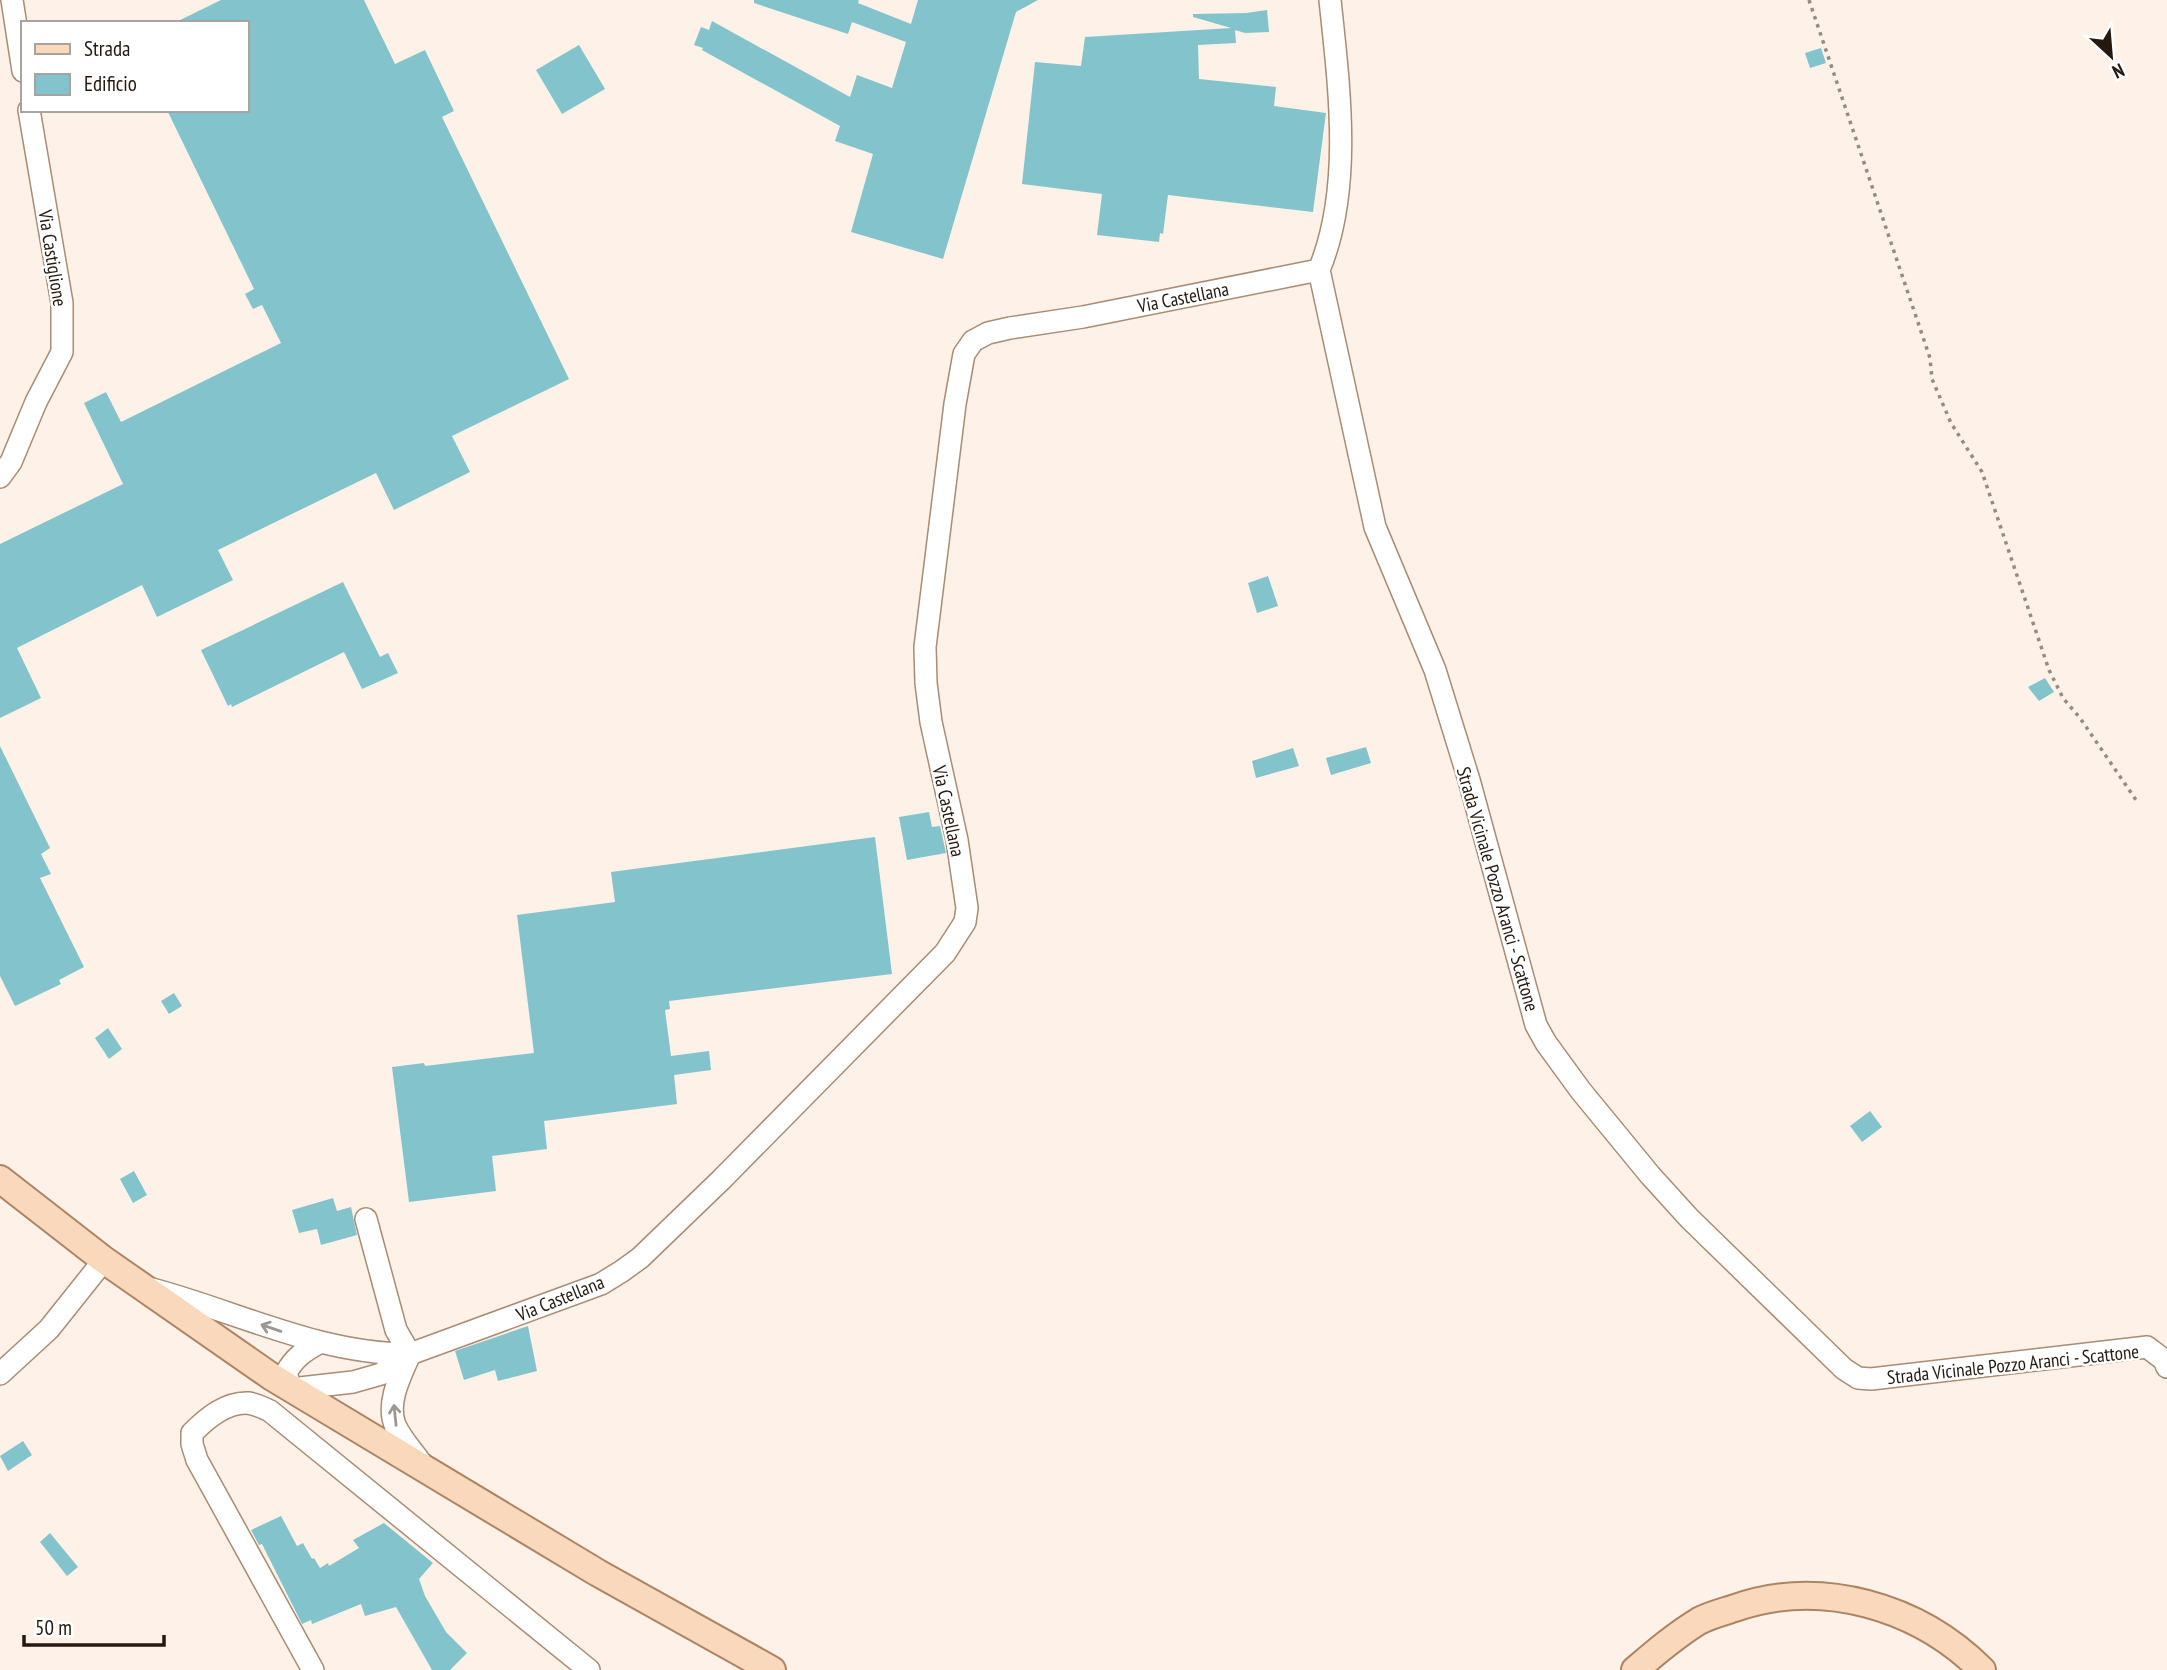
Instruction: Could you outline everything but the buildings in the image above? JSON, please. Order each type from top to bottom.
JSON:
[{"type":"main road","points":[[0,1179],[104,1260],[291,1389],[598,1573],[772,1670]]},
{"type":"main road","points":[[1635,1670],[1661,1647],[1702,1619],[1756,1601],[1805,1595],[1844,1598],[1880,1607],[1914,1620],[1945,1639],[1982,1670]]},
{"type":"street","points":[[12,0],[21,58]]},
{"type":"street","points":[[1319,270],[1333,224],[1341,156],[1330,0]]},
{"type":"street","name":"Via Castiglione","points":[[0,477],[11,462],[36,402],[62,352],[62,303],[29,112]]},
{"type":"street","name":"Via Castellana","points":[[291,1389],[353,1382],[381,1374],[410,1354],[601,1284],[640,1258],[870,1031],[959,935],[967,908],[957,839],[931,722],[925,647],[955,404],[964,354],[973,341],[988,333],[1010,328],[1083,317],[1319,270]]},
{"type":"street","name":"Strada Vicinale Pozzo Aranci - Scattone","points":[[1319,270],[1375,527],[1435,670],[1469,780],[1536,1025],[1581,1091],[1689,1218],[1844,1368],[1858,1378],[1871,1379],[2147,1347],[2164,1360],[2167,1367]]},
{"type":"street","points":[[366,1219],[396,1330],[410,1354],[395,1388],[394,1423],[425,1470]]},
{"type":"street","points":[[0,1374],[49,1329],[104,1260]]},
{"type":"street","name":"Via Castellana","points":[[142,1286],[197,1301],[319,1343],[371,1353],[410,1354]]},
{"type":"street","points":[[291,1389],[286,1373],[292,1361],[319,1343]]},
{"type":"street","points":[[313,1670],[197,1460],[192,1444],[192,1433],[205,1419],[231,1405],[250,1403],[270,1411],[589,1670]]},
{"type":"path","points":[[1809,0],[1930,358],[1932,379],[1951,423],[1982,472],[2049,670],[2063,698],[2080,718],[2136,800]]}]
